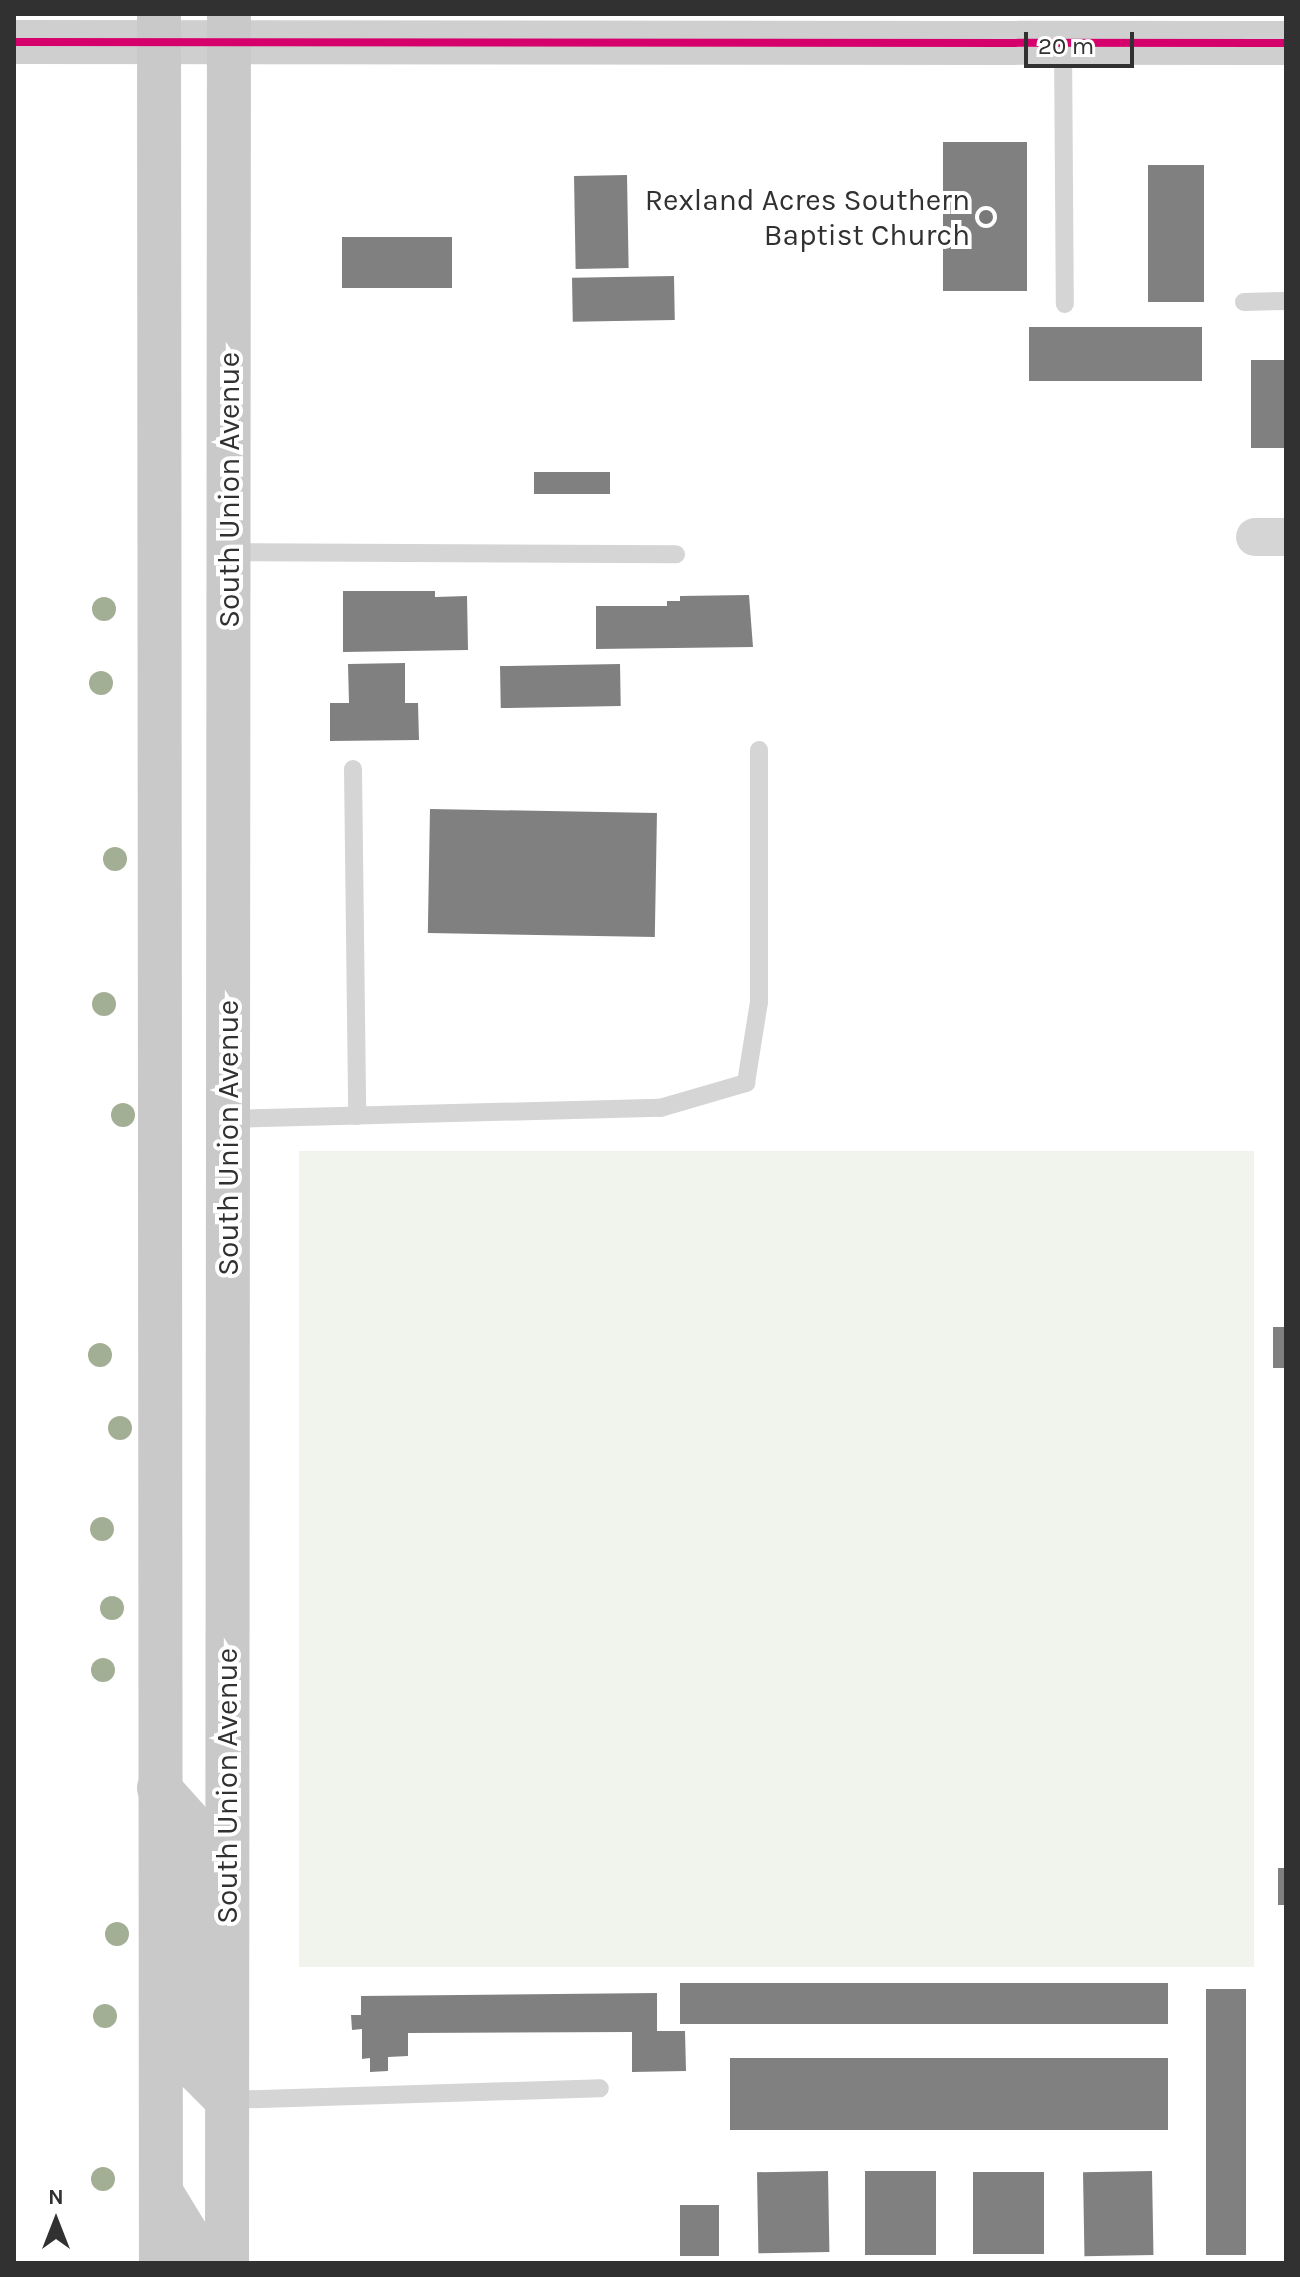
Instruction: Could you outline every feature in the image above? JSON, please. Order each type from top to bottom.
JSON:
[{"type":"main road","name":"South Union Avenue","points":[[227,2263],[229,27]]},
{"type":"main road","points":[[159,28],[161,2263]]},
{"type":"main road","points":[[159,1788],[194,1827],[196,2069],[227,2100]]},
{"type":"main road","points":[[161,2192],[194,2246],[194,2263]]},
{"type":"street","points":[[14,42],[159,28],[229,27],[1286,43]]},
{"type":"lane","points":[[1063,42],[1065,304]]},
{"type":"lane","points":[[1244,302],[1286,301]]},
{"type":"lane","points":[[229,552],[676,554]]},
{"type":"lane","points":[[228,1119],[660,1108],[746,1083],[759,1002],[759,750]]},
{"type":"lane","points":[[353,769],[357,1116]]},
{"type":"lane","points":[[227,2100],[600,2088]]},
{"type":"shaded area","points":[[299,1151],[1254,1151],[1254,1967],[299,1967]]},
{"type":"building","name":"Rexland Acres Southern Baptist Church","points":[[943,142],[1027,142],[1027,291],[943,291]]},
{"type":"building","points":[[1148,165],[1204,165],[1204,302],[1148,302]]},
{"type":"building","points":[[627,175],[629,268],[576,269],[574,176]]},
{"type":"building","points":[[342,237],[452,237],[452,288],[342,288]]},
{"type":"building","points":[[674,276],[675,320],[573,322],[572,278]]},
{"type":"building","points":[[1029,327],[1202,327],[1202,381],[1029,381]]},
{"type":"building","points":[[1251,360],[1286,360],[1286,448],[1251,448]]},
{"type":"building","points":[[534,472],[610,472],[610,494],[534,494]]},
{"type":"building","points":[[343,591],[435,591],[435,597],[467,596],[468,650],[343,652]]},
{"type":"building","points":[[749,595],[753,647],[596,649],[596,606],[667,606],[667,601],[680,601],[680,596]]},
{"type":"building","points":[[405,663],[405,703],[418,703],[419,740],[330,741],[330,703],[349,703],[348,664]]},
{"type":"building","points":[[620,664],[621,706],[501,708],[500,666]]},
{"type":"building","points":[[430,809],[657,813],[655,937],[428,933]]},
{"type":"building","points":[[1273,1327],[1286,1327],[1286,1368],[1273,1368]]},
{"type":"building","points":[[1278,1868],[1286,1868],[1286,1905],[1278,1905]]},
{"type":"building","points":[[680,1983],[1168,1983],[1168,2024],[680,2024]]},
{"type":"building","points":[[1206,1989],[1246,1989],[1246,2255],[1206,2255]]},
{"type":"building","points":[[657,1993],[657,2031],[685,2031],[686,2071],[632,2072],[632,2032],[408,2033],[408,2056],[388,2057],[388,2071],[370,2072],[370,2058],[362,2059],[362,2029],[352,2030],[351,2015],[361,2015],[361,1996]]},
{"type":"building","points":[[730,2058],[1168,2058],[1168,2130],[730,2130]]},
{"type":"building","points":[[828,2171],[829,2252],[758,2253],[757,2172]]},
{"type":"building","points":[[865,2171],[936,2171],[936,2255],[865,2255]]},
{"type":"building","points":[[1152,2171],[1153,2255],[1084,2256],[1083,2172]]},
{"type":"building","points":[[973,2172],[1044,2172],[1044,2254],[973,2254]]},
{"type":"building","points":[[680,2205],[719,2205],[719,2256],[680,2256]]},
{"type":"cycle path","points":[[14,42],[1286,43]]},
{"type":"place","name":"Rexland Acres Southern Baptist Church","points":[[986,217]]}]
